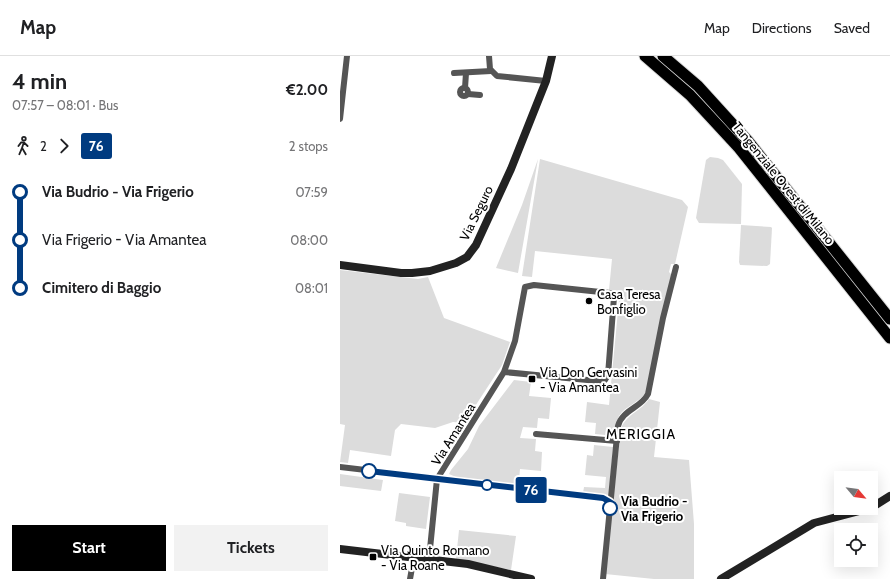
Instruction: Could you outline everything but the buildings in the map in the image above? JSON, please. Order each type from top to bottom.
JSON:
[{"type":"highway","name":"Tangenziale Ovest di Milano","points":[[645,56],[690,95],[740,148],[890,338]]},
{"type":"highway","name":"Tangenziale Ovest di Milano","points":[[663,56],[698,86],[748,141],[890,319]]},
{"type":"street","points":[[340,119],[341,95],[347,56]]},
{"type":"street","points":[[489,56],[490,69],[497,76],[546,81]]},
{"type":"street","name":"Via Seguro","points":[[340,265],[401,273],[412,273],[430,271],[456,264],[467,257],[476,245],[511,169],[546,81],[552,56]]},
{"type":"street","points":[[454,73],[491,71]]},
{"type":"street","points":[[466,73],[466,91],[480,95]]},
{"type":"street","points":[[603,579],[618,426],[622,417],[646,399],[649,391],[663,318],[676,267]]},
{"type":"street","name":"Via Amantea","points":[[429,559],[438,479],[504,372],[515,341],[525,287],[534,286],[610,293],[614,296],[608,376],[605,380],[598,381],[504,372]]},
{"type":"street","points":[[536,434],[617,441]]},
{"type":"street","points":[[340,467],[603,498],[610,502]]},
{"type":"street","points":[[878,504],[890,496]]},
{"type":"street","points":[[721,579],[814,523],[844,515]]},
{"type":"street","points":[[340,549],[468,564],[505,576],[532,579]]},
{"type":"street","points":[[410,579],[414,558]]},
{"type":"shaded area","points":[[710,157],[723,160],[742,184],[741,224],[699,223],[696,218],[706,160]]},
{"type":"shaded area","points":[[538,159],[518,273],[496,268],[522,205]]},
{"type":"shaded area","points":[[540,159],[682,200],[688,207],[675,264],[671,264],[669,272],[672,275],[646,392],[640,399],[619,416],[615,436],[595,434],[596,423],[585,422],[587,402],[609,405],[619,300],[615,292],[609,290],[612,259],[535,251],[532,277],[522,276]]},
{"type":"shaded area","points":[[741,225],[772,228],[770,264],[767,266],[740,265]]},
{"type":"shaded area","points":[[340,270],[418,279],[428,277],[444,318],[510,342],[502,365],[464,423],[453,422],[435,428],[401,424],[395,430],[391,456],[350,450],[348,463],[340,462],[345,425],[340,424]]},
{"type":"shaded area","points":[[514,380],[531,382],[529,396],[551,398],[549,419],[538,418],[537,428],[523,427],[520,438],[536,439],[535,451],[542,452],[541,471],[520,469],[519,480],[540,482],[540,487],[456,477],[449,474],[468,449],[479,426]]},
{"type":"shaded area","points":[[649,399],[660,402],[654,457],[689,460],[694,524],[694,579],[654,579],[605,574],[621,428],[627,419],[642,407]]},
{"type":"shaded area","points":[[594,445],[613,447],[609,495],[583,493],[584,487],[605,488],[606,477],[585,475],[587,455],[593,456]]},
{"type":"shaded area","points":[[340,474],[383,480],[381,491],[340,486]]},
{"type":"shaded area","points":[[399,493],[430,497],[426,529],[406,526],[406,523],[395,521]]},
{"type":"shaded area","points":[[459,530],[516,536],[511,570],[456,559]]},
{"type":"bus line","name":"76","points":[[369,471],[603,498],[610,502],[610,508]]},
{"type":"place","name":"Casa Teresa Bonfiglio","points":[[589,301]]},
{"type":"place","name":"Via Don Gervasini - Via Amantea","points":[[532,379]]},
{"type":"place","name":"Via Budrio - Via Frigerio","points":[[610,508]]},
{"type":"place","name":"Via Quinto Romano - Via Roane","points":[[373,557]]},
{"type":"district","name":"MERIGGIA","points":[[641,434]]}]
